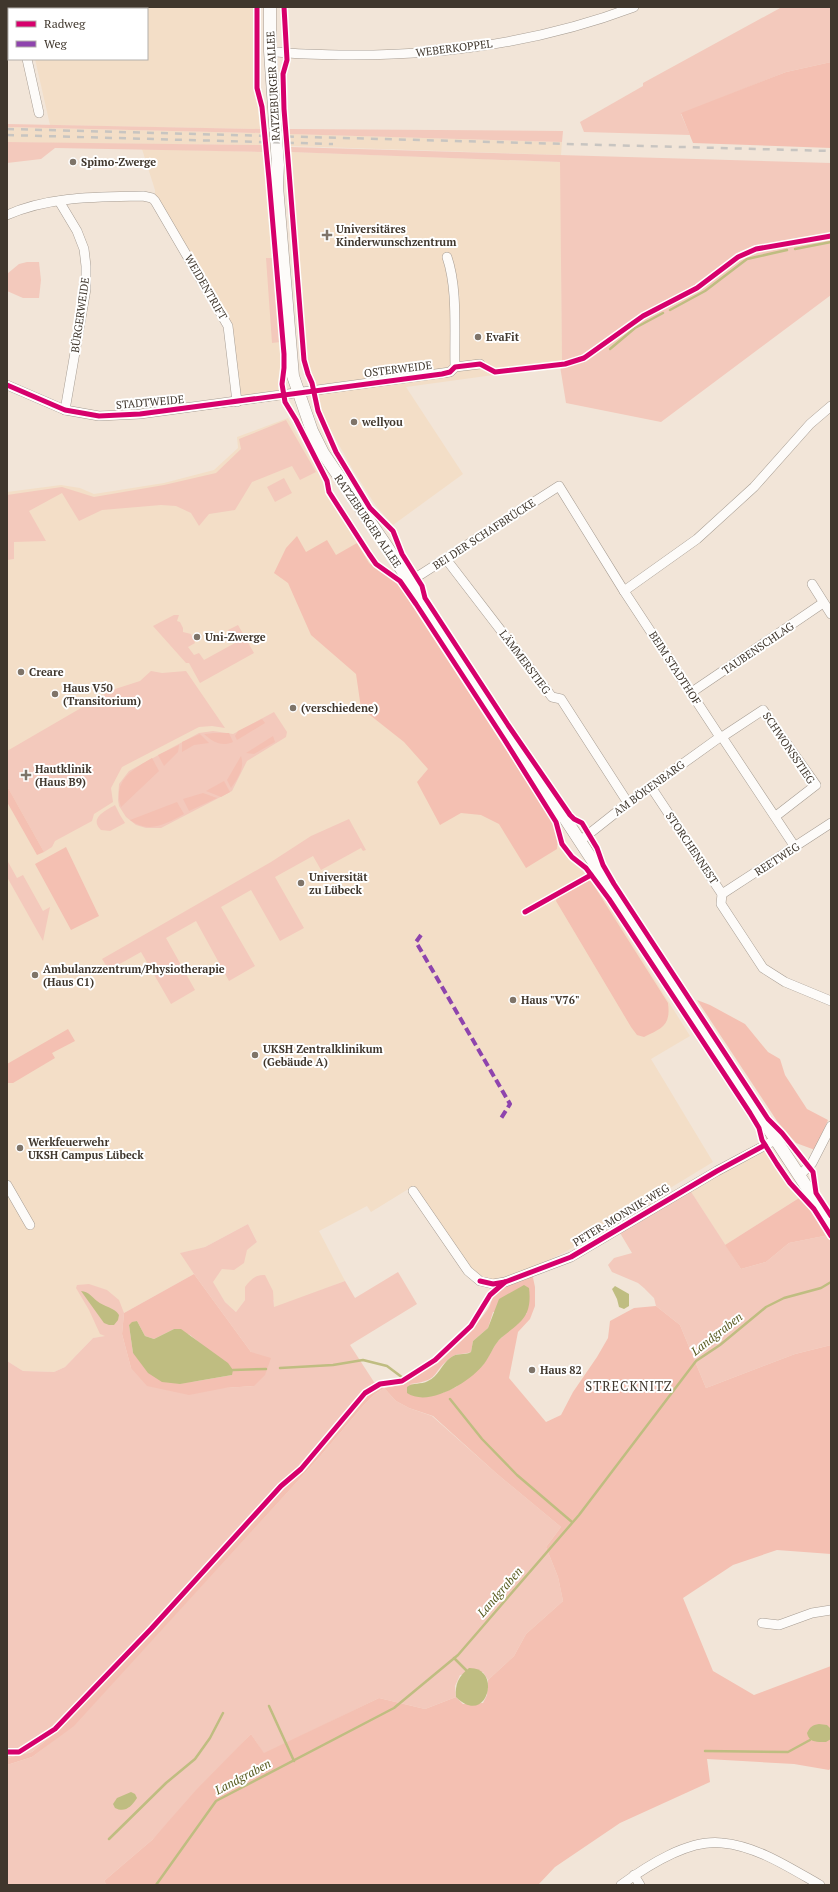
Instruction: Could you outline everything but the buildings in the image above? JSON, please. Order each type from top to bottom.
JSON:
[{"type":"main road","name":"RATZEBURGER ALLEE","points":[[270,7],[270,51],[278,165],[279,211],[293,376],[312,431],[323,453],[831,1224]]},
{"type":"street","name":"WEBERKOPPEL","points":[[270,51],[287,54],[356,55],[451,50],[539,36],[634,7]]},
{"type":"street","points":[[27,60],[39,113]]},
{"type":"street","name":"WEIDENTRIFT","points":[[59,201],[80,198],[148,197],[155,201],[228,326],[237,402]]},
{"type":"street","points":[[7,215],[22,208],[59,201]]},
{"type":"street","name":"BÜRGERWEIDE","points":[[59,201],[77,231],[84,249],[86,266],[86,289],[65,410]]},
{"type":"street","points":[[447,257],[452,271],[455,367]]},
{"type":"street","name":"OSTERWEIDE","points":[[299,394],[350,385],[442,374],[450,372],[455,367],[480,364]]},
{"type":"street","name":"STADTWEIDE","points":[[7,386],[65,410],[99,416],[140,414],[299,394]]},
{"type":"street","points":[[624,591],[697,539],[754,487],[810,424],[831,406]]},
{"type":"street","name":"BEI DER SCHAFBRÜCKE","points":[[409,582],[559,486]]},
{"type":"street","name":"BEIM STADTHOF","points":[[559,486],[624,591],[721,737],[776,816],[795,847]]},
{"type":"street","name":"LÄMMERSTIEG","points":[[446,559],[552,697],[560,699],[628,803]]},
{"type":"street","points":[[812,584],[831,614]]},
{"type":"street","name":"TAUBENSCHLAG","points":[[692,692],[824,603]]},
{"type":"street","name":"SCHWONSSTIEG","points":[[721,737],[763,710],[816,785],[776,816]]},
{"type":"street","name":"AM BÖKENBARG","points":[[580,841],[628,803],[721,737]]},
{"type":"street","name":"STORCHENNEST","points":[[651,787],[722,894],[721,904],[763,968],[785,982],[831,1001]]},
{"type":"street","name":"REETWEG","points":[[722,894],[831,823]]},
{"type":"street","points":[[798,1176],[812,1163],[831,1126]]},
{"type":"street","name":"PETER-MONNIK-WEG","points":[[413,1191],[468,1271],[480,1280],[493,1284],[505,1282],[571,1257],[717,1171],[775,1140]]},
{"type":"street","points":[[7,1186],[30,1225]]},
{"type":"street","points":[[762,1622],[779,1625],[812,1613],[831,1610]]},
{"type":"street","points":[[621,1885],[634,1875],[678,1852],[696,1846],[720,1842],[754,1850],[820,1885]]},
{"type":"street","points":[[634,1875],[640,1885]]},
{"type":"shaded area","points":[[253,7],[256,91],[260,101],[261,129],[50,125],[35,60],[148,60],[148,8],[24,8]]},
{"type":"shaded area","points":[[782,7],[831,7],[831,62],[786,72],[681,114],[690,135],[584,132],[580,122],[643,86],[643,83]]},
{"type":"shaded area","points":[[831,62],[831,148],[693,143],[681,113],[786,72]]},
{"type":"shaded area","points":[[7,124],[261,129],[261,133],[7,127]]},
{"type":"shaded area","points":[[7,127],[562,142],[561,155],[262,145],[7,142]]},
{"type":"shaded area","points":[[289,129],[563,131],[562,142],[289,134]]},
{"type":"shaded area","points":[[7,142],[262,145],[263,152],[55,148],[41,159],[7,163]]},
{"type":"shaded area","points":[[290,147],[831,163],[831,295],[661,422],[566,403],[560,366],[562,361],[560,162],[290,152]]},
{"type":"shaded area","points":[[142,149],[264,153],[282,365],[278,389],[279,396],[237,402],[229,334],[155,201],[155,190]]},
{"type":"shaded area","points":[[290,152],[561,162],[562,361],[560,366],[406,387],[463,474],[393,525],[376,506],[353,470],[320,411],[316,383],[307,363],[301,306]]},
{"type":"shaded area","points":[[266,258],[273,258],[280,342],[272,343]]},
{"type":"shaded area","points":[[39,262],[41,280],[39,298],[23,298],[7,291],[7,274],[19,264]]},
{"type":"shaded area","name":"Universität zu Lübeck","points":[[288,418],[324,483],[372,562],[398,584],[556,825],[561,848],[567,856],[585,868],[690,1036],[651,1059],[713,1162],[565,1252],[512,1278],[480,1281],[410,1188],[371,1212],[367,1206],[319,1231],[345,1281],[278,1307],[274,1307],[274,1300],[245,1300],[236,1312],[225,1302],[212,1282],[222,1269],[257,1242],[248,1224],[205,1247],[181,1253],[194,1274],[124,1313],[106,1336],[93,1338],[65,1367],[54,1372],[23,1371],[7,1361],[7,492],[61,485],[80,488],[94,494],[164,483],[214,470],[238,448],[237,437]]},
{"type":"shaded area","points":[[286,420],[316,472],[300,480],[292,466],[252,482],[235,510],[209,514],[199,526],[191,513],[176,506],[161,505],[102,510],[79,521],[62,493],[29,511],[46,541],[14,542],[14,559],[7,560],[7,495],[62,487],[94,497],[164,485],[216,473],[241,449],[239,439]]},
{"type":"shaded area","points":[[284,478],[292,493],[275,502],[267,487]]},
{"type":"shaded area","points":[[297,536],[306,552],[327,540],[336,555],[357,543],[369,563],[398,584],[555,825],[558,835],[557,849],[526,868],[499,824],[481,815],[461,813],[440,825],[417,782],[428,769],[404,742],[361,708],[356,674],[311,635],[288,583],[274,573],[286,548]]},
{"type":"shaded area","points":[[174,615],[179,615],[177,621],[180,622],[183,632],[191,634],[195,643],[188,647],[194,655],[199,653],[204,660],[235,643],[228,630],[238,625],[254,653],[200,683],[189,663],[186,663],[153,626]]},
{"type":"shaded area","points":[[151,671],[162,673],[186,671],[225,728],[212,726],[199,727],[122,767],[111,788],[113,802],[94,814],[92,821],[55,841],[52,847],[44,852],[7,786],[7,751],[112,690],[140,681]]},
{"type":"shaded area","points":[[274,712],[287,732],[286,737],[247,761],[232,791],[161,828],[146,828],[136,825],[126,817],[119,806],[119,784],[129,771],[199,733],[213,731],[233,734]]},
{"type":"shaded area","points":[[262,719],[265,723],[237,740],[235,736],[238,731]]},
{"type":"shaded area","points":[[229,733],[233,742],[225,744],[217,743],[204,734]]},
{"type":"shaded area","points":[[200,734],[209,743],[194,745],[182,752],[182,742]]},
{"type":"shaded area","points":[[273,736],[275,742],[254,754],[246,753]]},
{"type":"shaded area","points":[[179,745],[178,752],[164,766],[158,755]]},
{"type":"shaded area","points":[[241,756],[241,769],[231,788],[227,780]]},
{"type":"shaded area","points":[[152,758],[159,771],[121,807],[119,790],[122,783],[131,771]]},
{"type":"shaded area","points":[[224,781],[230,792],[221,797],[206,791]]},
{"type":"shaded area","points":[[7,786],[44,852],[37,855],[7,802]]},
{"type":"shaded area","points":[[203,793],[217,798],[189,811],[183,799]]},
{"type":"shaded area","points":[[177,802],[184,814],[164,824],[151,827],[137,824],[130,820]]},
{"type":"shaded area","points":[[115,805],[125,823],[110,831],[101,830],[97,822],[98,818],[103,812]]},
{"type":"shaded area","points":[[349,819],[366,850],[363,851],[361,848],[321,870],[313,856],[275,877],[304,928],[280,941],[251,890],[221,907],[255,966],[229,981],[196,921],[166,938],[195,990],[171,1004],[141,952],[109,970],[102,959],[271,862],[311,836]]},
{"type":"shaded area","points":[[66,847],[99,916],[71,930],[35,864]]},
{"type":"shaded area","points":[[7,860],[17,878],[23,875],[43,911],[50,907],[43,941],[7,877]]},
{"type":"shaded area","points":[[587,881],[591,881],[668,1003],[668,1017],[664,1025],[644,1037],[637,1035],[631,1027],[556,901],[557,898]]},
{"type":"shaded area","points":[[697,1000],[710,1005],[745,1024],[768,1052],[780,1059],[785,1075],[807,1109],[828,1120],[815,1150],[796,1143],[777,1121]]},
{"type":"shaded area","points":[[68,1029],[75,1041],[52,1053],[55,1058],[13,1083],[7,1083],[7,1064]]},
{"type":"shaded area","points":[[763,1146],[786,1182],[799,1198],[725,1245],[688,1187]]},
{"type":"shaded area","points":[[688,1187],[741,1269],[766,1262],[789,1243],[829,1235],[831,1239],[831,1345],[795,1354],[706,1388],[680,1325],[656,1306],[654,1298],[638,1283],[612,1272],[608,1265],[614,1258],[632,1253],[620,1233]]},
{"type":"shaded area","points":[[799,1198],[812,1210],[829,1235],[789,1243],[766,1262],[741,1269],[725,1245]]},
{"type":"shaded area","points":[[248,1224],[257,1242],[247,1250],[244,1263],[234,1270],[222,1269],[213,1282],[225,1302],[236,1312],[245,1300],[245,1287],[259,1275],[265,1275],[273,1291],[274,1307],[345,1281],[355,1298],[398,1272],[417,1304],[350,1345],[374,1382],[365,1388],[352,1402],[301,1472],[249,1524],[62,1727],[32,1752],[7,1758],[7,1361],[23,1371],[54,1372],[65,1367],[93,1338],[105,1336],[100,1334],[89,1310],[76,1288],[77,1285],[89,1284],[107,1290],[119,1300],[124,1313],[122,1334],[131,1368],[225,1388],[254,1386],[251,1352],[180,1253],[205,1247]]},
{"type":"shaded area","points":[[532,1273],[535,1287],[535,1306],[530,1319],[518,1332],[509,1378],[546,1422],[561,1415],[573,1392],[608,1338],[610,1321],[634,1308],[656,1306],[680,1325],[706,1388],[795,1354],[831,1345],[831,1554],[777,1550],[733,1565],[683,1598],[713,1671],[754,1695],[831,1666],[831,1768],[829,1770],[794,1764],[707,1759],[710,1782],[620,1823],[555,1867],[538,1885],[107,1885],[104,1881],[152,1840],[196,1790],[251,1734],[264,1753],[379,1698],[425,1709],[456,1697],[463,1704],[483,1703],[487,1695],[488,1680],[514,1656],[526,1634],[563,1601],[558,1577],[546,1547],[561,1527],[496,1473],[433,1416],[409,1408],[396,1401],[384,1388],[402,1384],[423,1372],[461,1339],[488,1309],[491,1303],[493,1285]],"holes":[[[493,1312],[527,1313],[497,1342],[483,1365],[456,1387],[442,1393],[410,1384],[431,1378],[453,1356],[471,1352],[473,1341],[488,1328]]]},
{"type":"shaded area","points":[[194,1274],[251,1352],[271,1358],[265,1375],[254,1386],[225,1388],[189,1395],[147,1386],[131,1368],[122,1334],[124,1313]],"holes":[[[137,1321],[145,1336],[154,1339],[174,1329],[190,1335],[206,1348],[232,1375],[180,1384],[133,1353],[129,1325]]]},
{"type":"shaded area","points":[[524,1285],[529,1288],[530,1294],[529,1306],[525,1316],[499,1340],[478,1371],[460,1385],[438,1395],[416,1397],[407,1393],[407,1387],[431,1379],[453,1356],[471,1352],[473,1341],[488,1328],[499,1299]]},
{"type":"shaded area","points":[[615,1286],[629,1294],[629,1306],[624,1309],[619,1307],[612,1289]]},
{"type":"shaded area","points":[[81,1291],[88,1293],[100,1303],[117,1312],[119,1315],[118,1320],[114,1325],[104,1323]]},
{"type":"shaded area","points":[[137,1321],[145,1336],[154,1339],[174,1329],[181,1329],[228,1363],[233,1370],[232,1375],[180,1384],[162,1382],[148,1373],[133,1353],[129,1325],[132,1322]]},
{"type":"shaded area","points":[[374,1382],[384,1388],[363,1406],[317,1460],[74,1726],[32,1757],[7,1765],[7,1758],[32,1752],[62,1727],[249,1524],[301,1472],[352,1402],[365,1388]]},
{"type":"shaded area","points":[[384,1388],[396,1401],[409,1408],[432,1416],[496,1473],[561,1527],[546,1547],[558,1577],[563,1601],[526,1634],[514,1656],[488,1680],[483,1672],[460,1675],[455,1686],[456,1697],[425,1709],[379,1698],[264,1754],[251,1734],[152,1840],[104,1881],[107,1885],[7,1885],[7,1765],[32,1757],[74,1725],[317,1460],[363,1406]]},
{"type":"shaded area","points":[[469,1668],[479,1670],[486,1676],[488,1685],[487,1694],[483,1701],[476,1705],[467,1705],[456,1697],[458,1681],[462,1674]]},
{"type":"shaded area","points":[[819,1724],[827,1725],[831,1729],[831,1739],[826,1742],[814,1741],[808,1736],[807,1733],[810,1728]]},
{"type":"shaded area","points":[[131,1792],[135,1794],[137,1798],[128,1808],[122,1810],[115,1808],[113,1804],[117,1798]]},
{"type":"waterway","points":[[795,249],[831,242]]},
{"type":"waterway","points":[[670,310],[705,291],[747,259],[787,250]]},
{"type":"waterway","points":[[610,349],[635,328],[663,313]]},
{"type":"waterway","name":"Landgraben","points":[[156,1885],[216,1801],[394,1708],[458,1655],[579,1515],[696,1361],[720,1345],[766,1307],[784,1298],[821,1288],[831,1282]]},
{"type":"waterway","points":[[280,1368],[333,1365],[363,1360],[387,1366],[403,1378]]},
{"type":"waterway","points":[[233,1370],[266,1369]]},
{"type":"waterway","points":[[450,1399],[482,1439],[517,1475],[572,1522]]},
{"type":"waterway","points":[[454,1658],[466,1670]]},
{"type":"waterway","points":[[269,1706],[294,1761]]},
{"type":"waterway","points":[[109,1839],[166,1783],[195,1759],[210,1738],[223,1713]]},
{"type":"waterway","points":[[705,1751],[788,1752],[810,1740]]},
{"type":"railway","points":[[7,129],[831,151]]},
{"type":"railway","points":[[7,135],[333,144]]},
{"type":"marked path","points":[[421,935],[416,942],[510,1104],[500,1120]]},
{"type":"cycle path","points":[[257,7],[257,88],[262,107],[269,179],[284,354],[282,384],[285,402],[296,420],[327,481],[329,492],[369,554],[376,564],[400,581],[416,604],[556,822],[562,844],[572,857],[586,868],[609,899],[750,1113],[759,1128],[762,1140],[777,1164],[790,1183],[814,1209],[831,1236]]},
{"type":"cycle path","points":[[284,7],[287,60],[283,74],[284,109],[304,360],[312,383],[318,411],[336,452],[370,508],[393,531],[402,554],[422,586],[425,598],[508,725],[570,815],[582,823],[597,848],[603,865],[614,884],[768,1119],[782,1133],[813,1172],[816,1193],[831,1216]]},
{"type":"cycle path","points":[[7,385],[65,410],[99,416],[140,414],[442,374],[450,372],[455,367],[480,364],[495,372],[565,364],[584,358],[643,316],[697,288],[738,257],[756,249],[831,236]]},
{"type":"cycle path","points":[[525,912],[591,875]]},
{"type":"cycle path","points":[[480,1281],[493,1284],[505,1282],[571,1257],[717,1171],[765,1145]]},
{"type":"cycle path","points":[[7,1752],[19,1752],[55,1729],[151,1629],[281,1486],[301,1469],[365,1393],[380,1384],[402,1381],[435,1360],[471,1326],[490,1295],[505,1282]]},
{"type":"place","name":"Spimo-Zwerge","points":[[73,162]]},
{"type":"place","name":"Universitäres Kinderwunschzentrum","points":[[327,235]]},
{"type":"place","name":"EvaFit","points":[[478,337]]},
{"type":"place","name":"wellyou","points":[[354,422]]},
{"type":"place","name":"Uni-Zwerge","points":[[197,637]]},
{"type":"place","name":"Creare","points":[[21,672]]},
{"type":"place","name":"Haus V50 (Transitorium)","points":[[55,694]]},
{"type":"place","name":"(verschiedene)","points":[[293,708]]},
{"type":"place","name":"Hautklinik (Haus B9)","points":[[26,775]]},
{"type":"place","name":"Universität zu Lübeck","points":[[301,883]]},
{"type":"place","name":"Ambulanzzentrum/Physiotherapie (Haus C1)","points":[[35,975]]},
{"type":"place","name":"Haus \"V76\"","points":[[513,1000]]},
{"type":"place","name":"UKSH Zentralklinikum (Gebäude A)","points":[[255,1055]]},
{"type":"place","name":"Werkfeuerwehr UKSH Campus Lübeck","points":[[20,1148]]},
{"type":"place","name":"Haus 82","points":[[532,1370]]},
{"type":"district","name":"STRECKNITZ","points":[[629,1386]]}]
